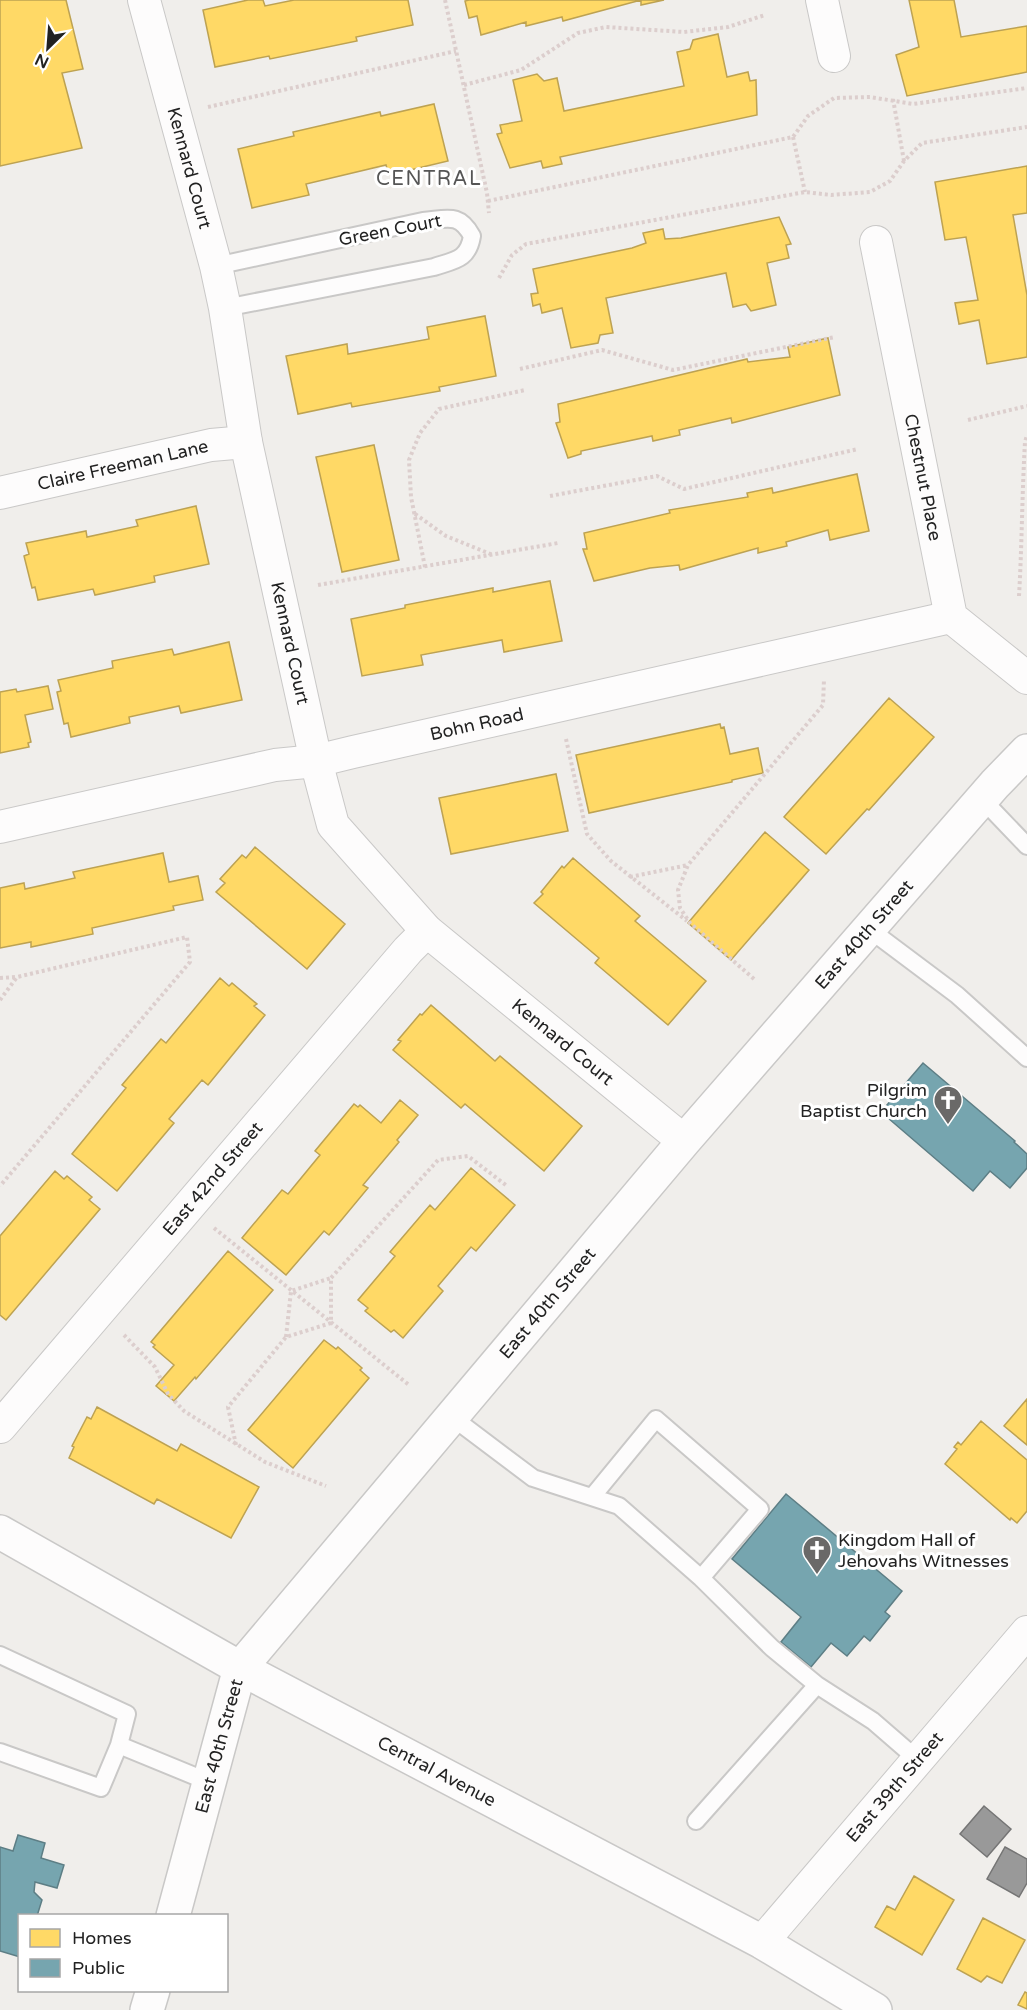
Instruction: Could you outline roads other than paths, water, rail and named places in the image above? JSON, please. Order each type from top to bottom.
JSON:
[{"type":"street","name":"Kennard Court","points":[[144,0],[216,266],[225,308],[246,442],[316,760],[333,825],[427,931],[684,1141]]},
{"type":"street","points":[[822,0],[834,56]]},
{"type":"street","name":"Chestnut Place","points":[[876,242],[951,617]]},
{"type":"street","name":"Claire Freeman Lane","points":[[0,493],[212,445],[246,442]]},
{"type":"street","points":[[951,617],[1027,678]]},
{"type":"street","name":"Bohn Road","points":[[0,827],[276,765],[316,760],[951,617]]},
{"type":"street","name":"East 40th Street","points":[[174,1914],[240,1668],[684,1141],[982,799],[1027,751]]},
{"type":"street","name":"East 42nd Street","points":[[0,1427],[408,950],[427,931]]},
{"type":"street","name":"Central Avenue","points":[[0,1532],[240,1668],[762,1942],[875,2010]]},
{"type":"street","name":"East 39th Street","points":[[762,1942],[1027,1632]]},
{"type":"street","points":[[147,2010],[152,1992]]},
{"type":"lane","name":"Green Court","points":[[216,266],[423,221],[451,218],[465,223],[472,236],[470,249],[461,257],[434,267],[225,308]]},
{"type":"lane","points":[[982,799],[1027,846]]},
{"type":"lane","points":[[869,929],[957,995],[1027,1058]]},
{"type":"lane","points":[[452,1417],[533,1478],[619,1506],[702,1578],[772,1648],[817,1685],[873,1721],[918,1760]]},
{"type":"lane","points":[[592,1497],[656,1419],[760,1509],[702,1578]]},
{"type":"lane","points":[[0,1655],[127,1714],[119,1745],[101,1788],[0,1752]]},
{"type":"lane","points":[[696,1821],[817,1685]]},
{"type":"lane","points":[[119,1745],[209,1782]]},
{"type":"place","name":"Pilgrim Baptist Church","points":[[948,1126]]},
{"type":"place","name":"Kingdom Hall of Jehovahs Witnesses","points":[[817,1576]]},
{"type":"district","name":"CENTRAL","points":[[429,178]]}]
